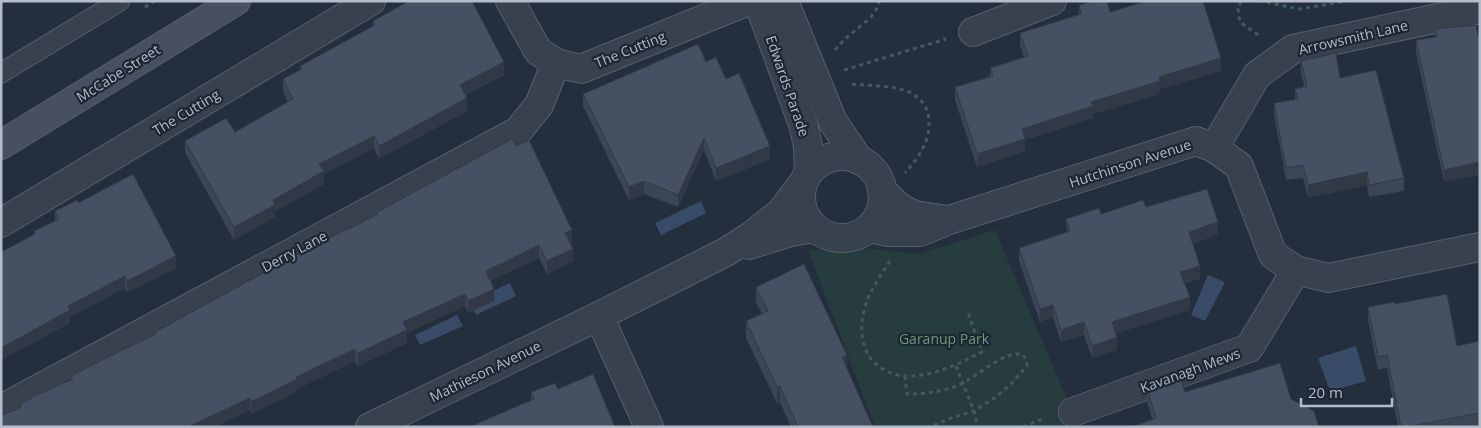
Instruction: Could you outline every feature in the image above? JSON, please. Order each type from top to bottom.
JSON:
[{"type":"street","name":"McCabe Street","points":[[1,145],[236,1]]},
{"type":"street","name":"The Cutting","points":[[1,223],[370,1]]},
{"type":"street","name":"The Cutting","points":[[510,1],[538,51],[556,63],[581,69],[748,1]]},
{"type":"street","name":"Edwards Parade","points":[[758,1],[803,124],[808,146],[806,178]]},
{"type":"street","name":"Edwards Parade","points":[[784,1],[833,122],[859,160]]},
{"type":"street","points":[[973,32],[1052,1]]},
{"type":"street","name":"Arrowsmith Lane","points":[[1214,148],[1257,75],[1294,49],[1480,9]]},
{"type":"street","name":"Derry Lane","points":[[1,409],[518,131],[539,105],[556,63]]},
{"type":"street","name":"Hutchinson Avenue","points":[[869,228],[888,232],[920,232],[949,220],[1196,141],[1214,148],[1239,166],[1272,255],[1296,270],[1328,278],[1480,247]]},
{"type":"street","points":[[841,156],[859,160],[871,168],[879,180],[882,191],[882,205],[878,217],[869,228],[859,234],[845,238],[827,235],[814,228],[805,217],[801,203],[806,178],[819,162],[827,159],[841,156]]},
{"type":"street","name":"Mathieson Avenue","points":[[370,427],[726,252],[781,212],[806,178]]},
{"type":"street","name":"Hutchinson Avenue","points":[[882,191],[899,206],[914,215],[949,220]]},
{"type":"street","name":"Mathieson Avenue","points":[[726,252],[791,232],[814,228]]},
{"type":"street","name":"Kavanagh Mews","points":[[1061,415],[1249,348],[1296,270]]},
{"type":"street","points":[[599,316],[649,427]]},
{"type":"lane","points":[[1,73],[120,1]]},
{"type":"path","points":[[835,50],[871,17],[879,5],[879,1]]},
{"type":"path","points":[[1241,1],[1238,9],[1240,22],[1254,33]]},
{"type":"path","points":[[1259,1],[1300,9],[1346,1]]},
{"type":"path","points":[[815,79],[926,44]]},
{"type":"path","points":[[852,84],[898,89],[910,93],[921,100],[927,109],[930,124],[926,142],[915,161],[904,174]]},
{"type":"path","points":[[892,258],[870,293],[862,330],[865,352],[875,365],[905,376],[924,375],[956,366],[982,352],[967,310]]},
{"type":"path","points":[[905,376],[907,394],[926,394],[943,391],[963,384],[1006,356],[1017,353],[1024,356],[1027,360],[1025,369],[996,397],[974,411],[929,427]]},
{"type":"path","points":[[956,366],[974,411],[978,427]]},
{"type":"path","points":[[1023,427],[1046,418],[1061,415]]},
{"type":"green space","name":"Garanup Park","points":[[995,230],[1079,427],[875,427],[808,250],[861,248],[919,254]]},
{"type":"water","points":[[701,201],[706,213],[661,235],[655,223]]},
{"type":"water","points":[[1208,275],[1225,282],[1205,321],[1191,315]]},
{"type":"water","points":[[510,283],[516,296],[476,315],[468,298],[492,286],[495,290]]},
{"type":"water","points":[[457,315],[463,326],[420,345],[415,335]]},
{"type":"water","points":[[1356,346],[1366,381],[1330,391],[1318,358]]},
{"type":"building","points":[[409,1],[472,1],[504,62],[460,85],[467,98],[379,146],[374,136],[319,164],[324,171],[273,200],[275,205],[234,227],[185,141],[226,118],[235,132],[293,99],[283,79],[302,69],[300,66],[375,25],[373,21]]},
{"type":"building","points":[[1092,1],[1107,1],[1110,12],[1146,1],[1203,1],[1221,58],[1159,77],[1160,81],[1091,102],[1093,106],[1022,129],[1025,139],[977,154],[955,87],[993,76],[990,68],[1028,56],[1020,33],[1081,14],[1079,5]]},
{"type":"building","points":[[1476,25],[1478,36],[1480,36],[1480,162],[1444,170],[1416,40],[1437,37],[1435,29]]},
{"type":"building","points":[[698,44],[706,62],[716,57],[726,79],[739,73],[770,146],[716,168],[704,138],[678,195],[644,181],[629,187],[583,94]]},
{"type":"building","points":[[1336,53],[1340,78],[1376,70],[1404,178],[1369,185],[1367,172],[1308,185],[1303,165],[1286,168],[1274,103],[1298,99],[1295,89],[1307,86],[1301,61]]},
{"type":"building","points":[[512,139],[516,146],[529,140],[572,230],[565,233],[573,249],[547,261],[539,245],[486,271],[494,289],[468,301],[465,294],[403,322],[407,330],[358,353],[355,349],[296,377],[297,379],[251,402],[250,398],[188,427],[1,427],[1,416],[21,407],[20,404],[73,379],[71,376],[156,334],[155,332],[320,242],[378,214],[377,212]]},
{"type":"building","points":[[133,174],[176,256],[127,281],[125,276],[68,306],[70,310],[1,348],[1,252],[35,234],[34,231],[59,219],[55,211],[77,200],[78,203]]},
{"type":"building","points":[[1207,189],[1218,222],[1189,232],[1200,266],[1180,272],[1190,297],[1112,322],[1117,337],[1092,346],[1084,322],[1061,330],[1053,305],[1040,309],[1019,248],[1070,231],[1066,219],[1099,208],[1101,214],[1143,200],[1146,207]]},
{"type":"building","points":[[804,264],[847,355],[842,357],[873,427],[798,427],[780,386],[777,387],[746,321],[768,311],[756,287]]},
{"type":"building","points":[[1447,294],[1457,346],[1480,341],[1480,413],[1401,427],[1387,355],[1378,357],[1368,307]]},
{"type":"building","points":[[1280,363],[1291,399],[1314,411],[1319,427],[1131,427],[1156,418],[1147,389],[1180,377],[1185,392]]},
{"type":"building","points":[[593,374],[615,427],[469,427],[534,399],[531,392],[555,383],[558,389]]}]
